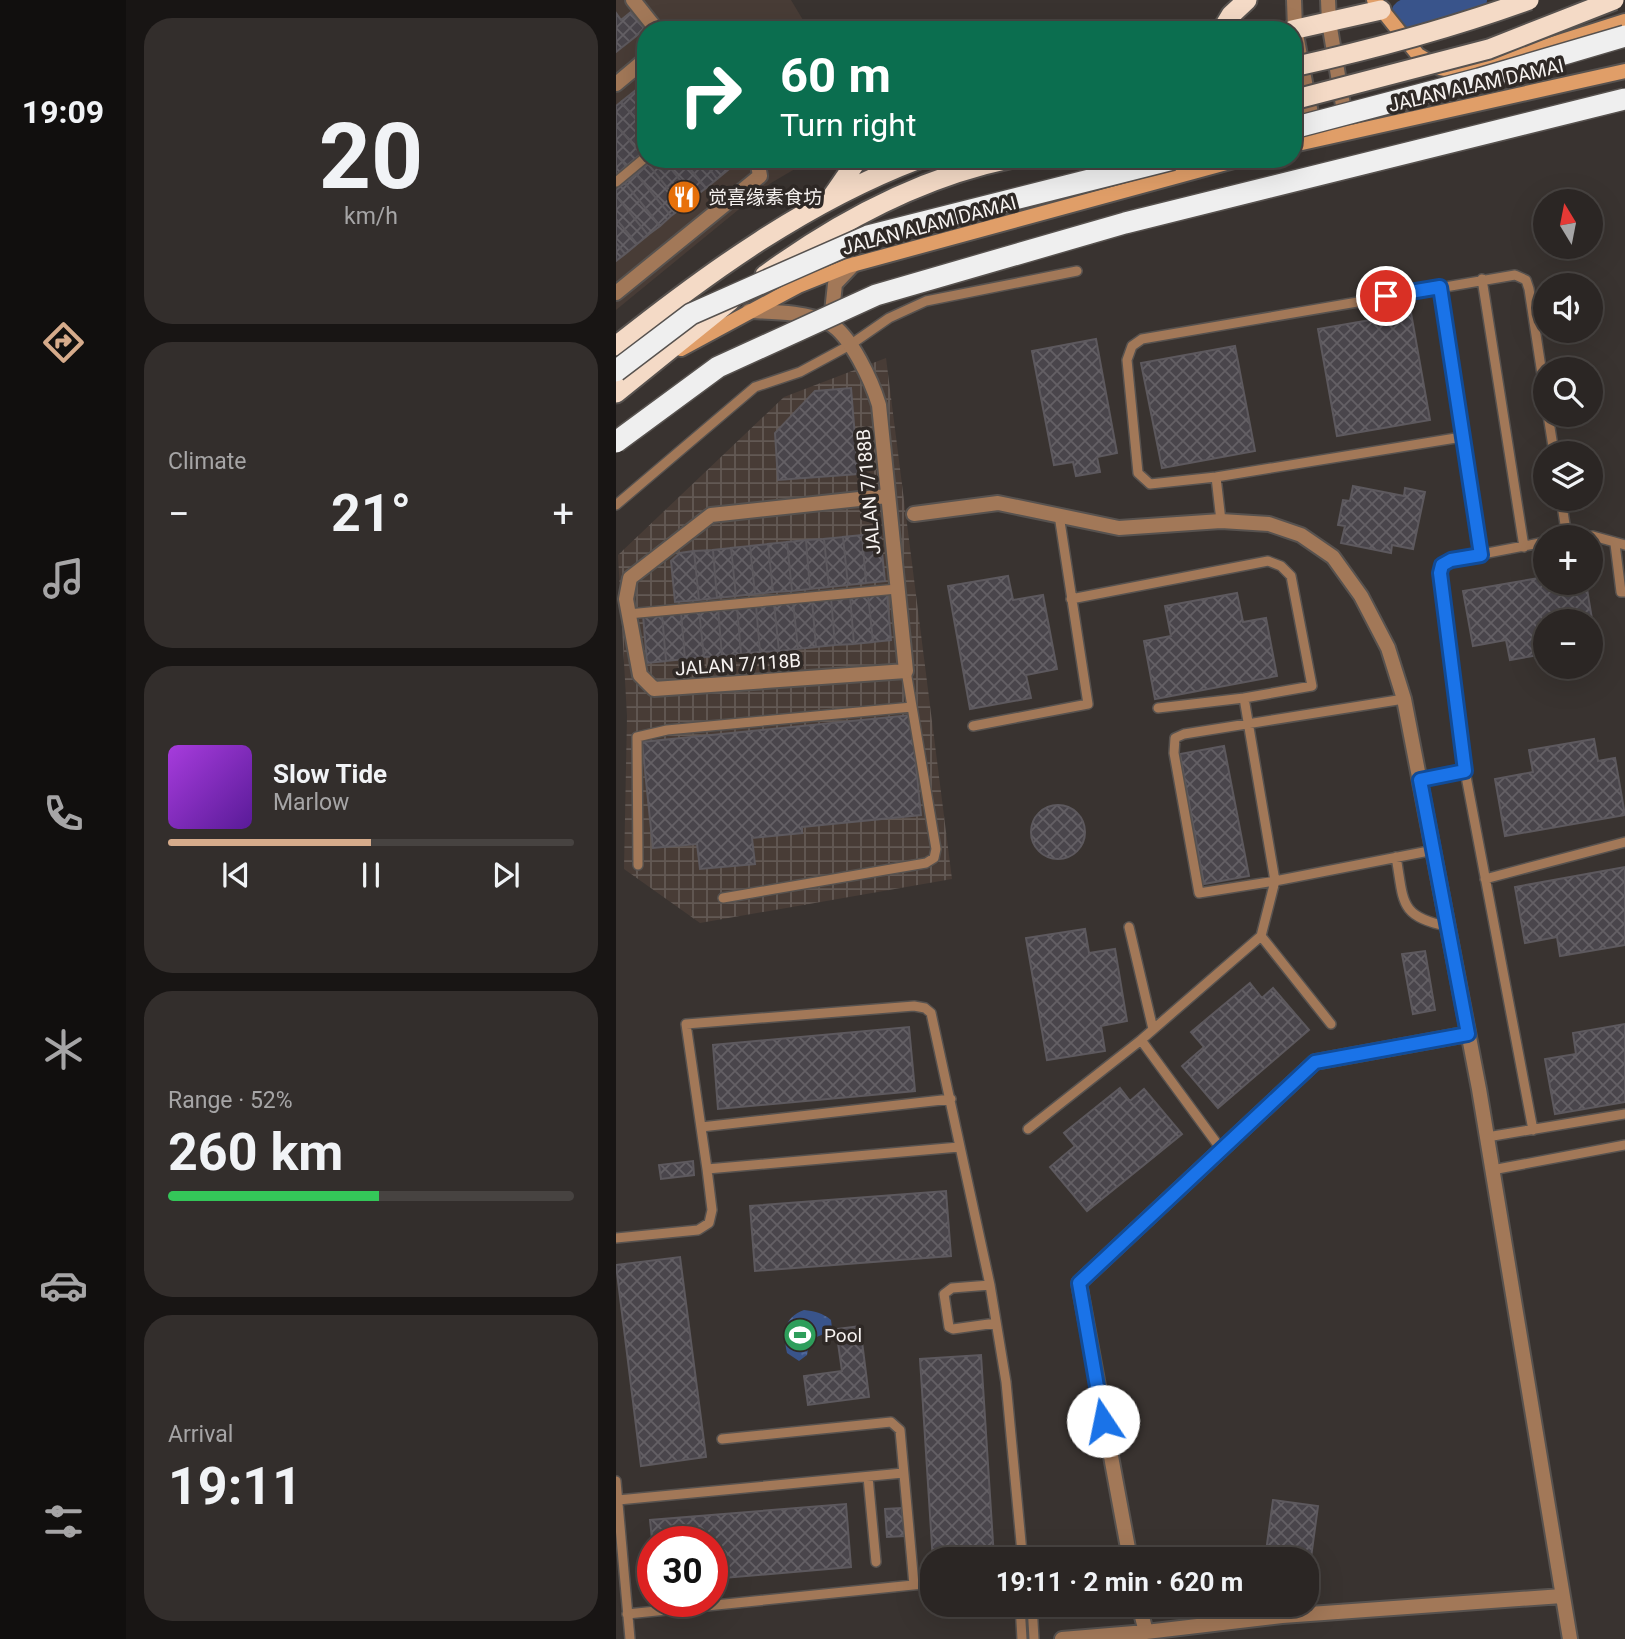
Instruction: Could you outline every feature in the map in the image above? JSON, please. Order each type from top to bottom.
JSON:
[{"type":"highway","points":[[1227,21],[1247,0]]},
{"type":"highway","points":[[1302,65],[1446,29],[1529,0]]},
{"type":"highway","points":[[1302,98],[1489,49],[1614,0]]},
{"type":"highway","points":[[1302,27],[1329,22],[1378,5]]},
{"type":"highway","points":[[1302,126],[1479,79],[1625,36]]},
{"type":"highway","points":[[616,442],[718,367],[876,295],[1125,223],[1625,99]]},
{"type":"highway","points":[[830,199],[852,168]]},
{"type":"highway","points":[[616,346],[708,275],[774,232],[830,199],[899,168]]},
{"type":"highway","points":[[616,393],[739,295],[820,238],[887,201],[968,168]]},
{"type":"highway","points":[[616,371],[691,314],[868,236],[1137,168]]},
{"type":"main road","name":"JALAN ALAM DAMAI","points":[[1378,5],[1418,55],[1440,68],[1464,72],[1625,21]]},
{"type":"main road","name":"JALAN ALAM DAMAI","points":[[1302,142],[1625,71]]},
{"type":"main road","name":"JALAN ALAM DAMAI","points":[[643,370],[798,286],[854,264],[1208,168]]},
{"type":"street","points":[[633,0],[650,21]]},
{"type":"street","points":[[1294,0],[1294,21]]},
{"type":"street","points":[[1328,0],[1329,22],[1348,132]]},
{"type":"street","points":[[616,84],[637,66]]},
{"type":"street","points":[[1302,69],[1316,138]]},
{"type":"street","points":[[616,293],[760,176],[759,168]]},
{"type":"street","points":[[749,311],[784,313],[831,324],[835,284],[854,264]]},
{"type":"street","name":"JALAN 7/188B","points":[[831,324],[850,345],[872,381],[879,405],[906,671]]},
{"type":"street","points":[[624,603],[630,578],[711,515],[887,496]]},
{"type":"street","points":[[914,514],[998,503],[1119,528],[1221,521],[1269,524],[1301,535],[1333,557],[1361,596],[1388,648],[1404,699],[1487,1137],[1570,1639]]},
{"type":"street","name":"JALAN 7/118B","points":[[624,603],[640,675],[654,689],[906,671]]},
{"type":"street","points":[[1128,1547],[1084,1323],[1079,1283],[1315,1062],[1468,1034]]},
{"type":"street","points":[[1062,1639],[1146,1632],[1185,1634],[1282,1616],[1562,1596]]},
{"type":"street","points":[[1142,1617],[1146,1632]]},
{"type":"lane","points":[[616,182],[637,164]]},
{"type":"lane","points":[[616,505],[755,387],[800,372],[850,345],[889,318],[926,301],[1077,271]]},
{"type":"lane","points":[[1462,437],[1216,477],[1150,484],[1138,472],[1127,360],[1132,346],[1142,339],[1515,275],[1525,280],[1529,289],[1539,357]]},
{"type":"lane","points":[[1482,279],[1524,547]]},
{"type":"lane","points":[[1440,287],[1481,555]]},
{"type":"lane","points":[[1216,477],[1221,521]]},
{"type":"lane","points":[[973,726],[1088,704],[1059,515]]},
{"type":"lane","points":[[1603,539],[1620,544],[1621,593],[1625,592]]},
{"type":"lane","points":[[1533,545],[1451,560],[1442,565],[1440,573],[1465,771],[1534,1129]]},
{"type":"lane","points":[[1071,599],[1268,561],[1281,566],[1291,576],[1312,686],[1244,698],[1158,708]]},
{"type":"lane","points":[[624,603],[897,589]]},
{"type":"lane","points":[[723,898],[926,863],[934,858],[936,849],[906,671]]},
{"type":"lane","points":[[1028,1129],[1141,1040],[1261,936],[1275,881],[1244,698]]},
{"type":"lane","points":[[1404,699],[1184,734],[1175,738],[1174,753],[1199,893],[1434,850]]},
{"type":"lane","points":[[638,865],[636,737],[667,730],[912,707]]},
{"type":"lane","points":[[1420,780],[1465,771]]},
{"type":"lane","points":[[1485,879],[1625,842]]},
{"type":"lane","points":[[1396,857],[1405,902],[1412,915],[1426,922],[1447,926]]},
{"type":"lane","points":[[1129,927],[1153,1028]]},
{"type":"lane","points":[[1261,936],[1331,1024]]},
{"type":"lane","points":[[616,1238],[698,1230],[709,1223],[712,1210],[686,1024],[914,1006],[925,1008],[931,1013],[990,1285],[1006,1382],[1022,1547]]},
{"type":"lane","points":[[1141,1040],[1221,1149]]},
{"type":"lane","points":[[701,1127],[951,1099]]},
{"type":"lane","points":[[1487,1137],[1625,1114]]},
{"type":"lane","points":[[1492,1170],[1625,1145]]},
{"type":"lane","points":[[707,1170],[960,1147]]},
{"type":"lane","points":[[990,1285],[947,1291],[944,1294],[947,1322],[948,1327],[953,1329],[996,1324]]},
{"type":"lane","points":[[722,1439],[891,1422],[900,1430],[914,1585]]},
{"type":"lane","points":[[618,1500],[903,1473]]},
{"type":"lane","points":[[868,1476],[876,1562]]},
{"type":"lane","points":[[616,1481],[630,1639]]},
{"type":"lane","points":[[627,1614],[920,1584]]},
{"type":"lane","points":[[1021,1617],[1023,1639]]},
{"type":"lane","points":[[1033,1617],[1034,1639]]},
{"type":"shaded area","points":[[616,0],[791,0],[804,21],[637,21],[637,168],[797,168],[771,183],[616,310]]},
{"type":"shaded area","points":[[886,358],[952,879],[700,923],[624,869],[627,716],[618,555],[784,397]]},
{"type":"water","name":"Pool","points":[[804,1310],[828,1318],[832,1328],[813,1339],[807,1355],[799,1361],[787,1353],[785,1333],[792,1317]]},
{"type":"building","points":[[631,12],[638,21],[637,35],[616,52],[616,13],[621,20]]},
{"type":"building","points":[[636,90],[637,121],[621,102]]},
{"type":"building","points":[[621,102],[637,121],[637,149],[616,125],[616,106]]},
{"type":"building","points":[[616,125],[637,149],[637,157],[626,166],[616,154]]},
{"type":"building","points":[[616,154],[626,166],[616,175]]},
{"type":"building","points":[[643,168],[651,168],[683,207],[671,216],[636,174]]},
{"type":"building","points":[[651,168],[670,168],[694,197],[683,207]]},
{"type":"building","points":[[670,168],[689,168],[706,188],[694,197]]},
{"type":"building","points":[[689,168],[709,168],[717,179],[706,188]]},
{"type":"building","points":[[709,168],[728,168],[729,169],[717,179]]},
{"type":"building","points":[[636,174],[671,216],[660,226],[625,183]]},
{"type":"building","points":[[625,183],[660,226],[648,235],[616,196],[616,190]]},
{"type":"building","points":[[616,196],[648,235],[637,244],[616,219]]},
{"type":"building","points":[[616,219],[637,244],[625,254],[616,243]]},
{"type":"building","points":[[616,243],[625,254],[616,261]]},
{"type":"building","points":[[1411,313],[1430,420],[1337,436],[1318,329]]},
{"type":"building","points":[[1096,339],[1117,453],[1097,457],[1100,472],[1076,476],[1073,462],[1054,465],[1032,351]]},
{"type":"building","points":[[1235,346],[1255,451],[1162,468],[1141,363]]},
{"type":"building","points":[[851,388],[858,474],[778,480],[775,433],[815,391]]},
{"type":"building","points":[[1353,486],[1404,496],[1405,488],[1425,492],[1413,549],[1392,545],[1391,553],[1341,543],[1345,526],[1338,525],[1343,500],[1350,501]]},
{"type":"building","points":[[880,533],[885,581],[866,583],[862,535]]},
{"type":"building","points":[[862,535],[866,583],[848,585],[843,537]]},
{"type":"building","points":[[843,537],[848,585],[829,587],[824,539]]},
{"type":"building","points":[[824,539],[829,587],[810,589],[806,540]]},
{"type":"building","points":[[806,540],[810,589],[792,591],[787,542]]},
{"type":"building","points":[[787,542],[792,591],[773,592],[768,544]]},
{"type":"building","points":[[768,544],[773,592],[755,594],[750,546]]},
{"type":"building","points":[[750,546],[755,594],[736,596],[731,548]]},
{"type":"building","points":[[731,548],[736,596],[717,598],[713,550]]},
{"type":"building","points":[[713,550],[717,598],[699,600],[694,551]]},
{"type":"building","points":[[694,551],[699,600],[675,602],[671,561],[680,553]]},
{"type":"building","points":[[1008,576],[1013,600],[1043,595],[1057,669],[1026,675],[1031,698],[970,709],[948,586]]},
{"type":"building","points":[[1533,579],[1533,595],[1588,595],[1590,609],[1533,609],[1533,656],[1510,660],[1506,640],[1473,646],[1463,591]]},
{"type":"building","points":[[887,593],[891,640],[873,642],[868,595]]},
{"type":"building","points":[[1237,593],[1243,622],[1266,618],[1277,676],[1155,699],[1144,641],[1171,636],[1165,606]]},
{"type":"building","points":[[868,595],[873,642],[854,644],[850,596]]},
{"type":"building","points":[[850,596],[854,644],[835,645],[831,598]]},
{"type":"building","points":[[831,598],[835,645],[816,647],[812,600]]},
{"type":"building","points":[[812,600],[816,647],[798,649],[793,601]]},
{"type":"building","points":[[793,601],[798,649],[779,651],[774,603]]},
{"type":"building","points":[[774,603],[779,651],[760,652],[756,605]]},
{"type":"building","points":[[756,605],[760,652],[741,654],[737,607]]},
{"type":"building","points":[[737,607],[741,654],[722,656],[718,608]]},
{"type":"building","points":[[718,608],[722,656],[704,657],[699,610]]},
{"type":"building","points":[[699,610],[704,657],[685,659],[681,612]]},
{"type":"building","points":[[681,612],[685,659],[666,661],[662,614]]},
{"type":"building","points":[[662,614],[666,661],[647,663],[643,615]]},
{"type":"building","points":[[911,715],[921,815],[802,827],[802,833],[752,838],[755,864],[700,869],[697,844],[653,848],[642,742]]},
{"type":"building","points":[[1594,739],[1598,761],[1615,758],[1625,815],[1505,836],[1495,779],[1533,772],[1529,750]]},
{"type":"building","points":[[1224,746],[1249,876],[1204,884],[1180,754]]},
{"type":"building","points":[[1058,805],[1077,813],[1085,832],[1077,851],[1058,859],[1039,851],[1031,832],[1039,813]]},
{"type":"building","points":[[1625,867],[1625,945],[1560,956],[1557,937],[1525,943],[1515,887]]},
{"type":"building","points":[[1085,929],[1089,953],[1115,949],[1127,1021],[1101,1026],[1105,1051],[1047,1060],[1026,938]]},
{"type":"building","points":[[1425,951],[1435,1010],[1413,1014],[1402,954]]},
{"type":"building","points":[[1250,983],[1262,998],[1273,988],[1309,1030],[1218,1108],[1182,1066],[1204,1047],[1191,1032]]},
{"type":"building","points":[[1625,1024],[1625,1102],[1555,1114],[1545,1059],[1576,1054],[1573,1033]]},
{"type":"building","points":[[909,1027],[915,1091],[718,1109],[713,1045]]},
{"type":"building","points":[[1120,1088],[1130,1101],[1144,1089],[1182,1134],[1087,1211],[1050,1167],[1075,1146],[1064,1133]]},
{"type":"building","points":[[693,1161],[694,1175],[661,1179],[659,1165]]},
{"type":"building","points":[[946,1191],[951,1256],[755,1271],[750,1206]]},
{"type":"building","points":[[680,1257],[706,1457],[641,1466],[616,1265]]},
{"type":"building","points":[[860,1326],[869,1397],[808,1405],[804,1376],[842,1371],[836,1329]]},
{"type":"building","points":[[981,1355],[993,1547],[932,1547],[920,1359]]},
{"type":"building","points":[[1273,1500],[1318,1506],[1312,1547],[1267,1547]]},
{"type":"building","points":[[846,1504],[851,1567],[728,1578],[728,1526],[651,1526],[650,1520]]},
{"type":"building","points":[[902,1508],[905,1536],[887,1537],[885,1509]]},
{"type":"waterway","points":[[1406,14],[1472,0]]},
{"type":"place","name":"觉喜缘素食坊","points":[[684,197]]},
{"type":"place","name":"Pool","points":[[800,1335]]},
{"type":"route","points":[[1103,1421],[1079,1283],[1315,1062],[1468,1034],[1420,780],[1465,771],[1440,573],[1442,565],[1451,560],[1481,555],[1440,287],[1386,296]]}]
